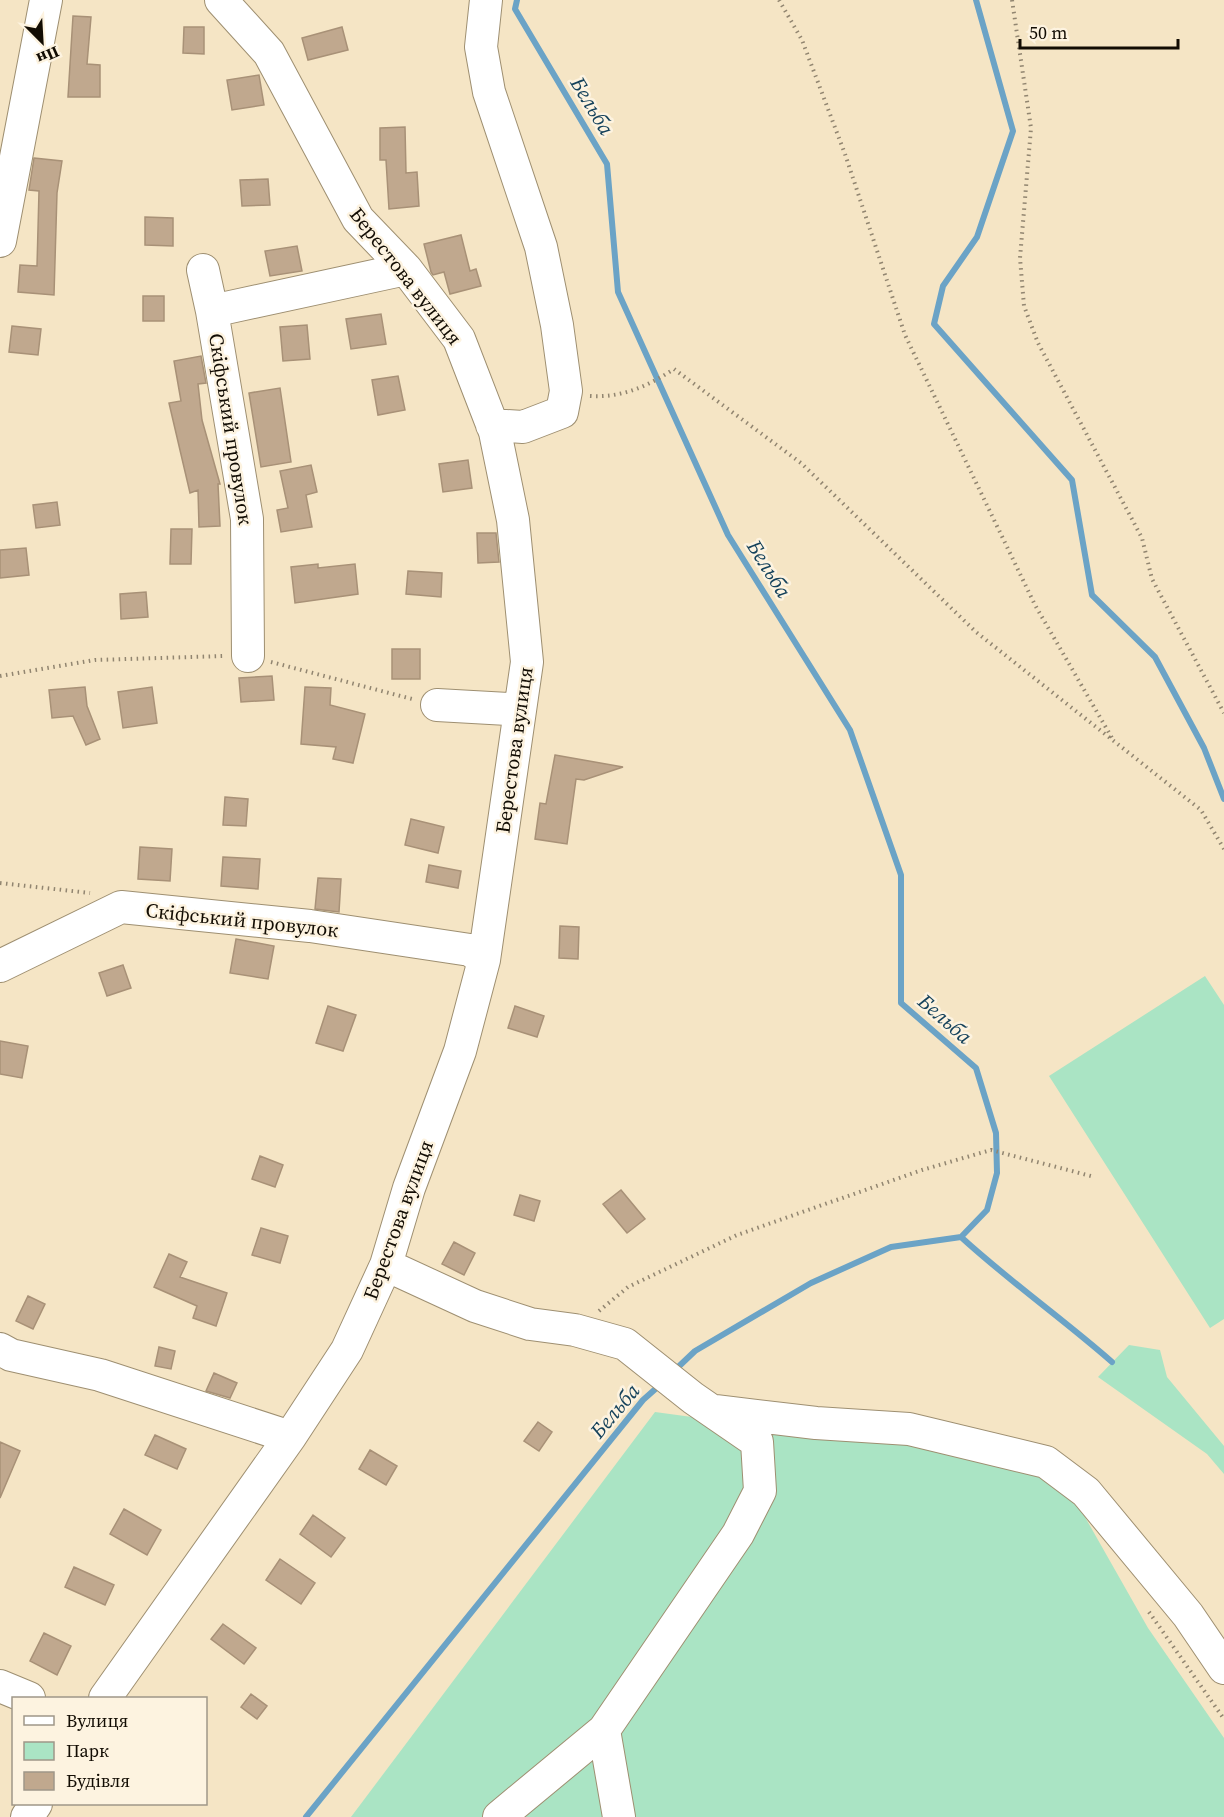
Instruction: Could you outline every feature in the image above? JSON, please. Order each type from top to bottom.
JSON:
[{"type":"street","points":[[0,241],[46,0]]},
{"type":"street","name":"Берестова вулиця","points":[[106,1697],[290,1437],[347,1350],[386,1265],[410,1188],[460,1051],[484,960],[528,662],[513,520],[492,424],[459,339],[406,269],[358,219],[269,53],[221,0]]},
{"type":"street","points":[[486,0],[481,47],[489,92],[541,247],[557,325],[566,391],[562,412],[523,427],[492,424]]},
{"type":"street","name":"Скіфський провулок","points":[[212,311],[406,269]]},
{"type":"street","name":"Скіфський провулок","points":[[203,270],[247,519],[248,656]]},
{"type":"street","points":[[437,705],[508,709],[519,716]]},
{"type":"street","points":[[0,966],[121,907]]},
{"type":"street","name":"Скіфський провулок","points":[[121,907],[310,926],[470,950],[484,960]]},
{"type":"street","points":[[386,1265],[475,1306],[530,1324],[575,1330],[625,1344],[702,1404],[757,1442],[760,1491],[738,1534],[604,1730],[499,1817]]},
{"type":"street","points":[[0,1349],[11,1355],[100,1375],[290,1437]]},
{"type":"street","points":[[702,1404],[816,1423],[909,1429],[1046,1462],[1086,1492],[1188,1615],[1224,1668]]},
{"type":"street","points":[[0,1686],[27,1697]]},
{"type":"street","points":[[604,1730],[620,1817]]},
{"type":"path","points":[[779,0],[802,40],[845,154],[905,335],[1035,605],[1113,740]]},
{"type":"path","points":[[1012,0],[1031,128],[1020,258],[1024,306],[1038,344],[1142,538],[1152,579],[1224,713]]},
{"type":"path","points":[[566,391],[607,397],[651,384],[674,369],[801,464],[976,632],[1201,810],[1224,849]]},
{"type":"path","points":[[0,676],[95,660],[248,656],[437,705]]},
{"type":"path","name":"Скіфський провулок","points":[[0,883],[91,893],[121,907]]},
{"type":"path","points":[[575,1330],[628,1287],[737,1235],[922,1170],[991,1150],[1091,1176]]},
{"type":"green space","points":[[1205,976],[1224,1005],[1224,1319],[1210,1328],[1049,1076]]},
{"type":"green space","points":[[1129,1345],[1160,1350],[1167,1377],[1224,1446],[1224,1474],[1207,1454],[1098,1377]]},
{"type":"green space","points":[[655,1412],[810,1433],[908,1437],[1041,1474],[1081,1510],[1148,1628],[1224,1738],[1224,1817],[351,1817]]},
{"type":"building","points":[[73,16],[91,17],[87,64],[100,65],[100,97],[68,97]]},
{"type":"building","points":[[184,27],[204,27],[204,54],[183,53]]},
{"type":"building","points":[[342,27],[348,50],[308,60],[302,38]]},
{"type":"building","points":[[259,75],[264,105],[232,110],[227,80]]},
{"type":"building","points":[[405,127],[406,173],[417,172],[419,206],[389,209],[386,160],[380,160],[380,128]]},
{"type":"building","points":[[34,158],[62,161],[57,193],[54,295],[18,292],[20,265],[37,266],[39,191],[29,190]]},
{"type":"building","points":[[268,179],[270,205],[242,206],[240,180]]},
{"type":"building","points":[[145,217],[173,218],[173,246],[145,245]]},
{"type":"building","points":[[461,235],[470,271],[476,269],[481,286],[450,294],[444,272],[433,275],[431,272],[424,244]]},
{"type":"building","points":[[297,246],[302,271],[270,276],[265,251]]},
{"type":"building","points":[[143,296],[164,296],[164,321],[143,321]]},
{"type":"building","points":[[381,314],[386,344],[351,349],[346,319]]},
{"type":"building","points":[[307,325],[310,359],[283,361],[280,327]]},
{"type":"building","points":[[12,326],[41,329],[38,355],[9,352]]},
{"type":"building","points":[[201,356],[206,383],[198,384],[202,420],[220,484],[218,484],[220,526],[199,527],[198,490],[190,493],[169,403],[181,401],[174,361]]},
{"type":"building","points":[[398,376],[405,410],[378,415],[372,380]]},
{"type":"building","points":[[280,388],[291,462],[261,467],[249,393]]},
{"type":"building","points":[[468,460],[472,488],[443,492],[439,464]]},
{"type":"building","points":[[311,465],[317,492],[306,495],[312,527],[281,532],[277,510],[288,508],[280,471]]},
{"type":"building","points":[[57,502],[60,525],[36,528],[33,505]]},
{"type":"building","points":[[171,529],[192,529],[191,564],[170,564]]},
{"type":"building","points":[[477,533],[496,533],[499,562],[478,563]]},
{"type":"building","points":[[26,548],[29,575],[0,578],[0,550]]},
{"type":"building","points":[[318,564],[318,568],[355,564],[358,594],[295,603],[291,567]]},
{"type":"building","points":[[408,571],[442,573],[441,597],[406,594]]},
{"type":"building","points":[[146,592],[148,617],[121,619],[120,594]]},
{"type":"building","points":[[392,649],[420,649],[420,679],[392,679]]},
{"type":"building","points":[[272,676],[274,700],[241,702],[239,678]]},
{"type":"building","points":[[85,687],[87,706],[100,739],[86,745],[73,716],[52,718],[49,690]]},
{"type":"building","points":[[152,687],[157,723],[123,728],[118,692]]},
{"type":"building","points":[[305,687],[331,688],[330,705],[365,714],[353,763],[333,759],[336,747],[301,744]]},
{"type":"building","points":[[555,755],[623,767],[584,780],[576,779],[567,844],[535,839],[540,803],[546,804]]},
{"type":"building","points":[[225,797],[248,799],[246,826],[223,825]]},
{"type":"building","points":[[411,819],[444,827],[438,853],[405,845]]},
{"type":"building","points":[[140,847],[172,849],[170,881],[138,879]]},
{"type":"building","points":[[223,857],[260,859],[258,889],[221,886]]},
{"type":"building","points":[[429,865],[461,871],[458,888],[426,882]]},
{"type":"building","points":[[318,878],[341,879],[339,912],[315,909]]},
{"type":"building","points":[[560,926],[579,927],[578,959],[559,958]]},
{"type":"building","points":[[236,939],[274,946],[268,979],[230,973]]},
{"type":"building","points":[[123,965],[131,988],[107,996],[99,973]]},
{"type":"building","points":[[328,1006],[356,1015],[343,1051],[316,1043]]},
{"type":"building","points":[[515,1006],[544,1016],[537,1037],[508,1028]]},
{"type":"building","points":[[0,1041],[28,1046],[22,1078],[0,1074]]},
{"type":"building","points":[[260,1156],[283,1165],[275,1187],[252,1179]]},
{"type":"building","points":[[621,1190],[645,1219],[627,1233],[603,1204]]},
{"type":"building","points":[[520,1195],[540,1201],[534,1221],[514,1215]]},
{"type":"building","points":[[261,1228],[288,1236],[280,1263],[252,1255]]},
{"type":"building","points":[[454,1242],[475,1253],[464,1275],[442,1264]]},
{"type":"building","points":[[169,1254],[187,1262],[180,1277],[227,1293],[216,1326],[193,1318],[197,1306],[154,1287]]},
{"type":"building","points":[[28,1296],[45,1304],[33,1329],[16,1321]]},
{"type":"building","points":[[159,1347],[175,1351],[171,1369],[155,1366]]},
{"type":"building","points":[[214,1373],[237,1383],[230,1398],[206,1391]]},
{"type":"building","points":[[538,1422],[552,1432],[539,1451],[524,1441]]},
{"type":"building","points":[[155,1435],[186,1449],[177,1469],[145,1455]]},
{"type":"building","points":[[0,1442],[20,1451],[0,1498]]},
{"type":"building","points":[[370,1450],[397,1466],[386,1485],[359,1469]]},
{"type":"building","points":[[124,1509],[161,1530],[147,1555],[110,1534]]},
{"type":"building","points":[[313,1515],[345,1538],[331,1557],[300,1534]]},
{"type":"building","points":[[280,1559],[315,1583],[301,1604],[266,1580]]},
{"type":"building","points":[[74,1567],[114,1585],[105,1605],[65,1587]]},
{"type":"building","points":[[223,1624],[256,1648],[244,1664],[211,1639]]},
{"type":"building","points":[[44,1633],[71,1646],[57,1675],[30,1661]]},
{"type":"building","points":[[251,1694],[267,1706],[257,1719],[241,1707]]},
{"type":"waterway","name":"Бельба","points":[[517,0],[515,9],[607,164],[618,292],[728,535],[850,730],[901,875],[901,1003],[976,1068],[996,1133],[997,1173],[987,1210],[961,1237],[891,1247],[811,1283],[695,1351],[675,1370]]},
{"type":"waterway","points":[[976,0],[1013,131],[977,237],[943,286],[934,324],[1072,480],[1092,595],[1155,657],[1204,748],[1224,799]]},
{"type":"waterway","points":[[961,1237],[1112,1362]]},
{"type":"waterway","name":"Бельба","points":[[306,1817],[643,1400],[661,1384]]}]
